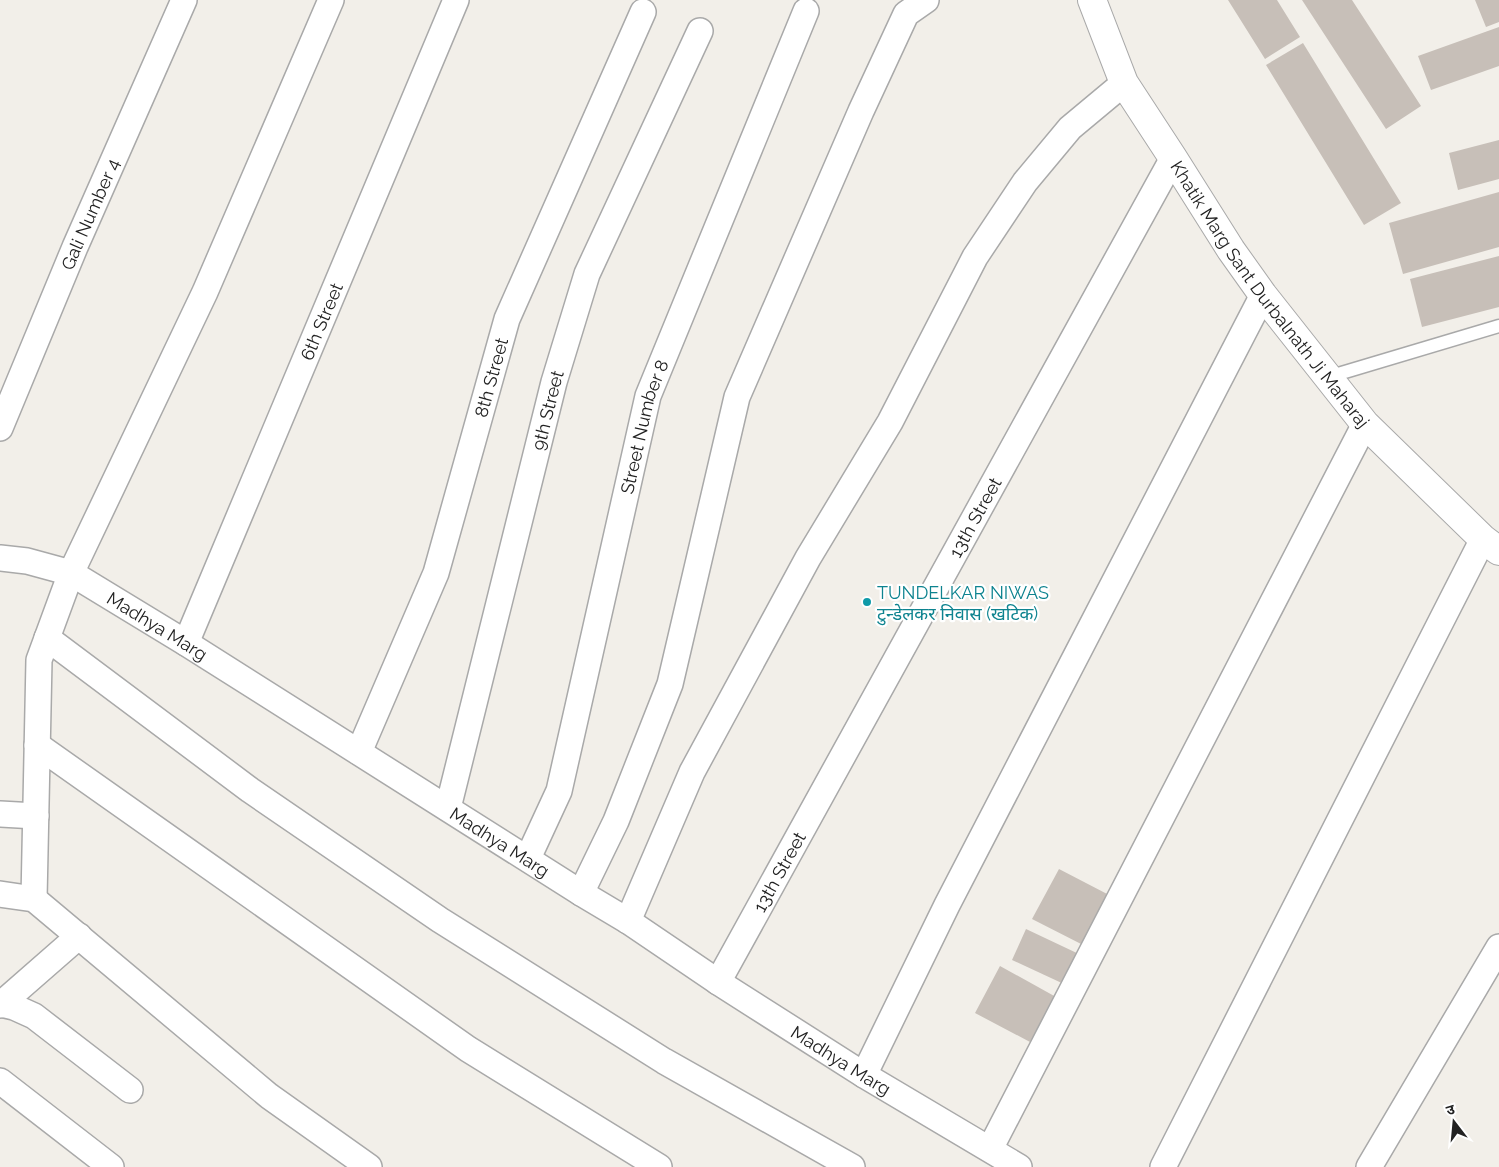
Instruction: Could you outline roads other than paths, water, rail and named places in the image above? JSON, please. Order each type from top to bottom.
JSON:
[{"type":"street","name":"Gali Number 4","points":[[0,428],[75,247],[184,0]]},
{"type":"street","points":[[34,899],[39,660],[70,573],[205,292],[331,0]]},
{"type":"street","name":"6th Street","points":[[186,643],[456,0]]},
{"type":"street","points":[[581,893],[616,821],[670,684],[737,397],[861,111],[906,14],[926,0]]},
{"type":"street","name":"Khatik Marg Sant Durbalnath Ji Maharaj","points":[[1092,0],[1124,83],[1230,250],[1263,295],[1365,424],[1491,545]]},
{"type":"street","name":"Street Number 8","points":[[528,858],[560,791],[648,396],[806,11]]},
{"type":"street","name":"8th Street","points":[[359,752],[436,573],[506,319],[643,12]]},
{"type":"street","name":"9th Street","points":[[448,808],[554,382],[587,274],[700,31]]},
{"type":"street","points":[[628,921],[692,772],[808,558],[890,422],[975,257],[1025,182],[1070,128],[1124,83]]},
{"type":"street","name":"13th Street","points":[[718,982],[1173,158]]},
{"type":"street","points":[[864,1075],[947,905],[1263,295]]},
{"type":"street","points":[[990,1149],[1365,424]]},
{"type":"street","points":[[1163,1167],[1491,545]]},
{"type":"street","name":"Madhya Marg","points":[[0,558],[27,561],[70,573],[186,643],[628,921],[718,982],[864,1075],[1019,1167]]},
{"type":"street","points":[[47,638],[250,790],[440,920],[664,1061],[852,1167]]},
{"type":"street","points":[[37,744],[468,1049],[659,1167]]},
{"type":"street","points":[[0,814],[36,816]]},
{"type":"street","points":[[0,894],[34,899],[270,1096],[369,1167]]},
{"type":"street","points":[[0,1005],[78,936]]},
{"type":"street","points":[[1369,1167],[1499,947]]},
{"type":"street","points":[[0,1005],[14,1007],[34,1016],[130,1090]]},
{"type":"street","points":[[0,1081],[111,1167]]},
{"type":"lane","points":[[1328,377],[1499,326]]},
{"type":"place","name":"TUNDELKAR NIWAS टुन्डेलकर निवास (खटिक)","points":[[867,602]]}]
